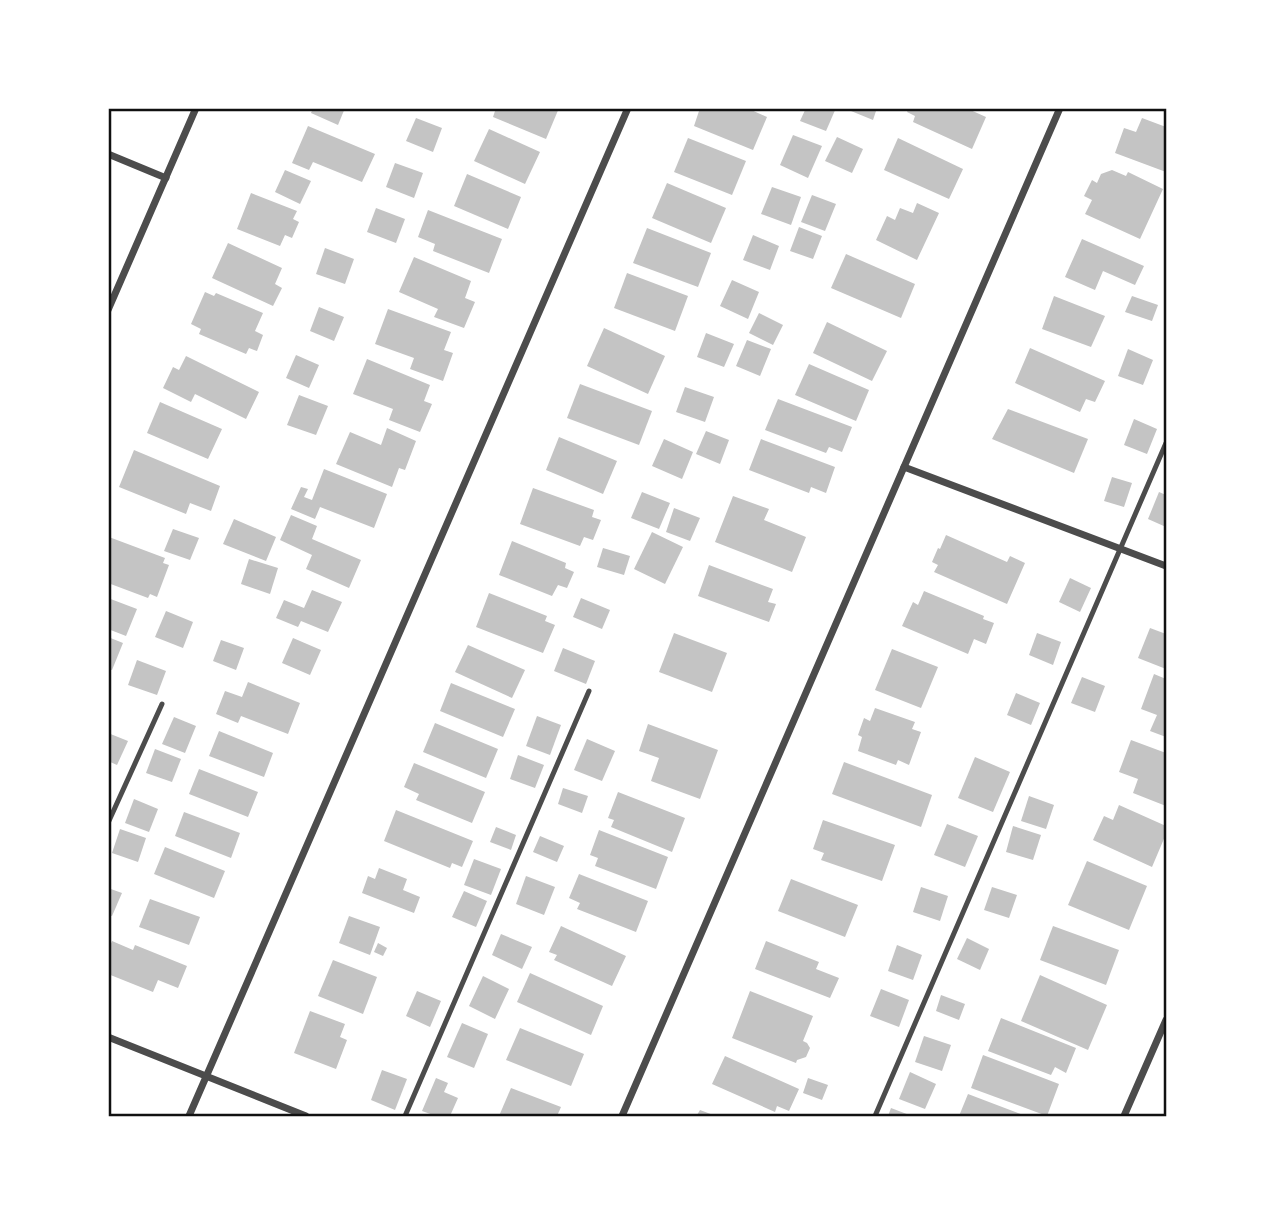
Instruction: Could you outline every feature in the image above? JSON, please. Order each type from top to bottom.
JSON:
[{"type":"street","points":[[108,310],[196,108]]},
{"type":"street","points":[[189,1116],[628,108]]},
{"type":"street","points":[[622,1116],[1060,108]]},
{"type":"street","points":[[108,154],[166,178]]},
{"type":"street","points":[[904,467],[1167,566]]},
{"type":"street","points":[[1124,1116],[1167,1020]]},
{"type":"street","points":[[108,1037],[306,1116]]},
{"type":"lane","points":[[875,1116],[1167,443]]},
{"type":"lane","points":[[405,1116],[589,691]]},
{"type":"lane","points":[[108,823],[162,704]]},
{"type":"building","points":[[313,108],[345,108],[338,125],[311,113]]},
{"type":"building","points":[[496,108],[559,108],[546,139],[493,117]]},
{"type":"building","points":[[700,108],[747,108],[767,117],[753,150],[694,126]]},
{"type":"building","points":[[806,108],[836,108],[826,131],[800,121]]},
{"type":"building","points":[[852,108],[877,108],[873,120],[851,111]]},
{"type":"building","points":[[909,108],[966,108],[986,117],[972,149],[913,122],[915,116],[907,112]]},
{"type":"building","points":[[416,118],[442,128],[433,152],[406,141]]},
{"type":"building","points":[[1142,118],[1166,127],[1166,172],[1115,153],[1124,128],[1136,132]]},
{"type":"building","points":[[308,126],[375,154],[362,182],[313,162],[309,170],[292,163]]},
{"type":"building","points":[[489,129],[540,152],[525,184],[474,161]]},
{"type":"building","points":[[793,135],[822,146],[808,178],[780,165]]},
{"type":"building","points":[[837,137],[863,149],[852,173],[825,161]]},
{"type":"building","points":[[688,138],[746,161],[732,195],[674,172]]},
{"type":"building","points":[[898,138],[963,169],[949,199],[884,170]]},
{"type":"building","points":[[395,163],[423,173],[414,198],[386,187]]},
{"type":"building","points":[[285,170],[311,181],[300,204],[275,192]]},
{"type":"building","points":[[1112,170],[1126,176],[1128,172],[1163,189],[1140,239],[1085,214],[1092,200],[1084,196],[1092,180],[1097,183],[1101,174]]},
{"type":"building","points":[[467,174],[521,197],[508,229],[454,206]]},
{"type":"building","points":[[667,183],[726,208],[711,243],[652,218]]},
{"type":"building","points":[[772,187],[801,197],[791,225],[761,214]]},
{"type":"building","points":[[251,193],[297,211],[293,219],[299,222],[292,238],[285,235],[280,246],[237,229]]},
{"type":"building","points":[[812,195],[836,204],[825,231],[801,222]]},
{"type":"building","points":[[917,203],[939,213],[917,260],[876,240],[887,216],[895,220],[900,208],[913,213]]},
{"type":"building","points":[[376,208],[405,219],[396,243],[367,232]]},
{"type":"building","points":[[428,210],[502,239],[489,273],[433,251],[435,244],[418,237]]},
{"type":"building","points":[[799,227],[822,236],[813,259],[790,251]]},
{"type":"building","points":[[647,228],[711,253],[698,287],[633,263]]},
{"type":"building","points":[[753,235],[779,246],[770,270],[743,260]]},
{"type":"building","points":[[1082,239],[1144,266],[1135,285],[1103,271],[1095,290],[1065,277]]},
{"type":"building","points":[[228,243],[282,268],[275,284],[282,288],[273,306],[212,278]]},
{"type":"building","points":[[325,248],[354,259],[345,284],[316,274]]},
{"type":"building","points":[[846,254],[915,284],[901,318],[831,288]]},
{"type":"building","points":[[414,257],[471,281],[465,298],[475,302],[464,328],[434,317],[438,309],[399,292]]},
{"type":"building","points":[[627,273],[688,296],[675,331],[614,308]]},
{"type":"building","points":[[732,280],[759,292],[748,319],[720,306]]},
{"type":"building","points":[[205,292],[214,296],[216,293],[263,313],[255,331],[263,335],[257,351],[249,348],[246,354],[199,334],[201,329],[191,324]]},
{"type":"building","points":[[1054,296],[1105,316],[1091,347],[1042,329]]},
{"type":"building","points":[[1132,296],[1158,305],[1152,321],[1125,312]]},
{"type":"building","points":[[319,307],[344,317],[334,341],[310,331]]},
{"type":"building","points":[[388,309],[451,332],[444,350],[453,353],[443,381],[410,369],[414,358],[375,344]]},
{"type":"building","points":[[759,313],[783,325],[773,345],[749,333]]},
{"type":"building","points":[[827,322],[887,351],[872,381],[813,353]]},
{"type":"building","points":[[604,328],[665,356],[648,394],[587,366]]},
{"type":"building","points":[[706,333],[734,344],[724,367],[697,357]]},
{"type":"building","points":[[747,340],[771,349],[760,376],[736,366]]},
{"type":"building","points":[[1030,348],[1105,381],[1095,402],[1086,399],[1080,412],[1015,383]]},
{"type":"building","points":[[1128,349],[1153,360],[1143,385],[1118,376]]},
{"type":"building","points":[[296,355],[319,365],[309,388],[286,378]]},
{"type":"building","points":[[186,356],[259,392],[246,419],[195,394],[191,402],[163,388],[173,367],[179,370]]},
{"type":"building","points":[[367,359],[430,385],[424,401],[432,404],[420,432],[389,420],[393,409],[353,394]]},
{"type":"building","points":[[809,364],[869,390],[856,421],[795,395]]},
{"type":"building","points":[[580,384],[652,411],[639,445],[567,418]]},
{"type":"building","points":[[685,387],[714,397],[705,422],[676,412]]},
{"type":"building","points":[[299,395],[328,406],[316,435],[287,425]]},
{"type":"building","points":[[778,399],[852,427],[842,452],[829,447],[826,453],[765,430]]},
{"type":"building","points":[[160,402],[222,429],[208,459],[147,433]]},
{"type":"building","points":[[1008,409],[1088,439],[1074,473],[992,439]]},
{"type":"building","points":[[1134,419],[1157,429],[1147,454],[1124,445]]},
{"type":"building","points":[[387,428],[416,441],[405,470],[399,468],[392,487],[336,464],[350,432],[381,445]]},
{"type":"building","points":[[706,431],[729,440],[720,464],[696,454]]},
{"type":"building","points":[[559,437],[617,461],[603,494],[546,470]]},
{"type":"building","points":[[664,439],[693,452],[682,479],[652,466]]},
{"type":"building","points":[[761,439],[835,467],[826,493],[811,487],[809,493],[749,470]]},
{"type":"building","points":[[134,450],[220,486],[211,511],[190,503],[186,514],[119,487]]},
{"type":"building","points":[[324,469],[387,494],[374,528],[320,507],[315,519],[291,509],[301,487],[308,489],[304,497],[312,500]]},
{"type":"building","points":[[1112,477],[1132,483],[1124,507],[1104,501]]},
{"type":"building","points":[[533,488],[594,510],[592,517],[601,520],[593,540],[584,537],[580,546],[520,524]]},
{"type":"building","points":[[642,492],[670,503],[659,529],[631,518]]},
{"type":"building","points":[[1159,492],[1166,495],[1166,527],[1148,519]]},
{"type":"building","points":[[733,496],[769,509],[764,520],[806,537],[792,572],[715,542]]},
{"type":"building","points":[[674,508],[700,518],[690,541],[666,532]]},
{"type":"building","points":[[291,515],[317,526],[312,539],[361,560],[349,588],[306,569],[312,555],[280,540]]},
{"type":"building","points":[[234,519],[276,537],[266,561],[223,544]]},
{"type":"building","points":[[173,529],[199,538],[190,560],[164,551]]},
{"type":"building","points":[[652,532],[683,547],[665,584],[634,569]]},
{"type":"building","points":[[946,535],[1007,562],[1010,556],[1025,563],[1007,604],[934,572],[938,565],[932,562]]},
{"type":"building","points":[[109,537],[165,558],[163,563],[169,565],[157,597],[150,594],[148,598],[108,583]]},
{"type":"building","points":[[512,541],[566,563],[565,568],[574,572],[567,588],[558,585],[552,596],[499,575]]},
{"type":"building","points":[[603,548],[630,556],[624,575],[597,567]]},
{"type":"building","points":[[249,559],[278,568],[270,594],[241,584]]},
{"type":"building","points":[[709,565],[773,589],[768,602],[776,604],[769,622],[698,596]]},
{"type":"building","points":[[1070,578],[1091,588],[1080,612],[1059,602]]},
{"type":"building","points":[[312,590],[342,602],[328,632],[301,621],[298,627],[276,618],[284,600],[304,608]]},
{"type":"building","points":[[924,591],[984,616],[983,619],[994,623],[986,644],[974,639],[968,654],[902,626],[913,602],[918,605]]},
{"type":"building","points":[[489,593],[547,616],[545,621],[555,625],[543,653],[476,627]]},
{"type":"building","points":[[108,598],[137,609],[126,636],[108,629]]},
{"type":"building","points":[[581,598],[610,610],[602,629],[573,617]]},
{"type":"building","points":[[166,611],[193,622],[183,648],[155,637]]},
{"type":"building","points":[[1150,628],[1166,634],[1166,669],[1138,658]]},
{"type":"building","points":[[674,633],[727,653],[712,692],[659,672]]},
{"type":"building","points":[[1037,633],[1061,642],[1053,665],[1029,655]]},
{"type":"building","points":[[108,637],[123,643],[112,670],[108,669]]},
{"type":"building","points":[[293,638],[321,650],[310,675],[282,663]]},
{"type":"building","points":[[221,640],[244,648],[236,670],[213,661]]},
{"type":"building","points":[[468,645],[525,670],[512,698],[455,672]]},
{"type":"building","points":[[563,648],[595,661],[586,684],[554,671]]},
{"type":"building","points":[[892,649],[938,667],[921,708],[875,690]]},
{"type":"building","points":[[137,660],[166,671],[157,695],[128,685]]},
{"type":"building","points":[[1154,674],[1166,679],[1166,737],[1150,731],[1157,715],[1141,709]]},
{"type":"building","points":[[1082,677],[1105,686],[1095,712],[1071,703]]},
{"type":"building","points":[[248,682],[300,703],[288,734],[241,716],[238,723],[216,714],[225,691],[242,697]]},
{"type":"building","points":[[451,683],[515,709],[503,737],[440,711]]},
{"type":"building","points":[[1016,693],[1040,703],[1031,725],[1007,715]]},
{"type":"building","points":[[875,708],[915,722],[912,729],[921,732],[909,765],[898,760],[896,765],[858,751],[862,737],[858,735],[864,718],[870,721]]},
{"type":"building","points":[[537,716],[561,725],[550,755],[526,746]]},
{"type":"building","points":[[174,717],[196,726],[185,753],[162,744]]},
{"type":"building","points":[[435,723],[498,749],[486,778],[423,752]]},
{"type":"building","points":[[648,724],[718,750],[700,799],[651,781],[659,758],[639,751]]},
{"type":"building","points":[[219,731],[273,753],[264,777],[209,756]]},
{"type":"building","points":[[108,733],[128,741],[117,765],[108,761]]},
{"type":"building","points":[[587,739],[615,751],[602,781],[574,770]]},
{"type":"building","points":[[1131,740],[1166,753],[1166,806],[1133,793],[1138,779],[1119,772]]},
{"type":"building","points":[[155,749],[181,759],[172,782],[146,773]]},
{"type":"building","points":[[518,755],[544,765],[535,788],[510,779]]},
{"type":"building","points":[[975,757],[1010,772],[993,812],[958,798]]},
{"type":"building","points":[[844,762],[932,795],[921,827],[832,794]]},
{"type":"building","points":[[414,763],[485,792],[472,823],[416,800],[419,794],[404,787]]},
{"type":"building","points":[[199,769],[258,792],[248,817],[189,794]]},
{"type":"building","points":[[563,788],[588,796],[582,813],[558,804]]},
{"type":"building","points":[[618,792],[685,818],[672,852],[611,827],[614,820],[608,818]]},
{"type":"building","points":[[1029,796],[1054,805],[1046,829],[1021,821]]},
{"type":"building","points":[[134,799],[158,809],[149,832],[125,823]]},
{"type":"building","points":[[1119,805],[1166,826],[1166,834],[1152,867],[1093,840],[1104,816],[1113,820]]},
{"type":"building","points":[[396,810],[473,841],[462,867],[452,863],[450,868],[384,841]]},
{"type":"building","points":[[184,812],[240,833],[231,858],[175,836]]},
{"type":"building","points":[[823,820],[895,845],[882,881],[821,860],[824,853],[813,849]]},
{"type":"building","points":[[947,824],[978,836],[965,867],[934,855]]},
{"type":"building","points":[[1013,826],[1041,835],[1033,860],[1006,852]]},
{"type":"building","points":[[496,827],[516,835],[511,850],[490,842]]},
{"type":"building","points":[[120,829],[146,838],[138,862],[112,853]]},
{"type":"building","points":[[599,830],[668,857],[656,889],[595,866],[598,858],[590,855]]},
{"type":"building","points":[[540,836],[564,846],[557,862],[533,852]]},
{"type":"building","points":[[165,847],[225,871],[214,898],[154,874]]},
{"type":"building","points":[[474,859],[501,869],[491,895],[464,885]]},
{"type":"building","points":[[1087,861],[1147,886],[1129,930],[1068,905]]},
{"type":"building","points":[[379,868],[407,879],[403,890],[420,897],[414,913],[362,893],[368,876],[375,879]]},
{"type":"building","points":[[579,874],[648,901],[636,932],[577,909],[580,903],[569,898]]},
{"type":"building","points":[[526,876],[555,887],[544,915],[516,904]]},
{"type":"building","points":[[791,879],[858,905],[845,937],[778,911]]},
{"type":"building","points":[[921,887],[948,896],[940,921],[913,912]]},
{"type":"building","points":[[992,887],[1017,895],[1009,918],[984,910]]},
{"type":"building","points":[[108,888],[122,893],[112,916],[108,915]]},
{"type":"building","points":[[464,891],[487,901],[476,927],[452,917]]},
{"type":"building","points":[[150,899],[200,917],[189,945],[139,927]]},
{"type":"building","points":[[349,916],[380,927],[370,955],[339,943]]},
{"type":"building","points":[[561,926],[626,956],[612,986],[554,960],[557,955],[549,952]]},
{"type":"building","points":[[1053,926],[1119,950],[1106,985],[1040,960]]},
{"type":"building","points":[[501,934],[532,947],[522,969],[492,955]]},
{"type":"building","points":[[967,938],[989,949],[980,970],[957,959]]},
{"type":"building","points":[[112,941],[133,950],[135,945],[187,966],[178,988],[158,980],[153,992],[108,974],[108,951]]},
{"type":"building","points":[[766,941],[819,962],[816,969],[839,978],[830,998],[755,969]]},
{"type":"building","points":[[378,943],[387,948],[383,956],[374,952]]},
{"type":"building","points":[[897,945],[922,955],[913,980],[888,971]]},
{"type":"building","points":[[333,960],[377,977],[363,1014],[318,996]]},
{"type":"building","points":[[530,973],[603,1006],[591,1035],[517,1002]]},
{"type":"building","points":[[1040,975],[1107,1005],[1088,1050],[1021,1021]]},
{"type":"building","points":[[483,976],[509,989],[495,1019],[469,1006]]},
{"type":"building","points":[[881,989],[909,1000],[899,1027],[870,1016]]},
{"type":"building","points":[[417,991],[441,1001],[430,1027],[406,1016]]},
{"type":"building","points":[[750,991],[813,1016],[803,1041],[810,1048],[806,1057],[796,1063],[732,1038]]},
{"type":"building","points":[[941,995],[965,1004],[959,1020],[936,1011]]},
{"type":"building","points":[[310,1011],[345,1024],[340,1037],[347,1040],[336,1069],[294,1053]]},
{"type":"building","points":[[1001,1018],[1076,1048],[1066,1073],[1055,1067],[1051,1075],[988,1051]]},
{"type":"building","points":[[462,1023],[488,1034],[474,1068],[447,1057]]},
{"type":"building","points":[[520,1028],[584,1054],[571,1086],[506,1060]]},
{"type":"building","points":[[924,1036],[951,1045],[942,1071],[915,1062]]},
{"type":"building","points":[[983,1055],[1059,1084],[1047,1116],[971,1088]]},
{"type":"building","points":[[725,1056],[799,1089],[789,1111],[777,1106],[775,1112],[712,1084]]},
{"type":"building","points":[[382,1070],[407,1079],[395,1110],[371,1100]]},
{"type":"building","points":[[910,1072],[936,1084],[925,1109],[899,1099]]},
{"type":"building","points":[[436,1078],[448,1083],[444,1092],[458,1098],[450,1116],[436,1116],[422,1111]]},
{"type":"building","points":[[808,1078],[828,1085],[822,1100],[803,1093]]},
{"type":"building","points":[[511,1088],[561,1107],[557,1116],[499,1116]]},
{"type":"building","points":[[968,1094],[989,1102],[1026,1116],[959,1116]]},
{"type":"building","points":[[891,1108],[912,1116],[888,1116]]},
{"type":"building","points":[[700,1110],[716,1116],[691,1116],[697,1115]]}]
